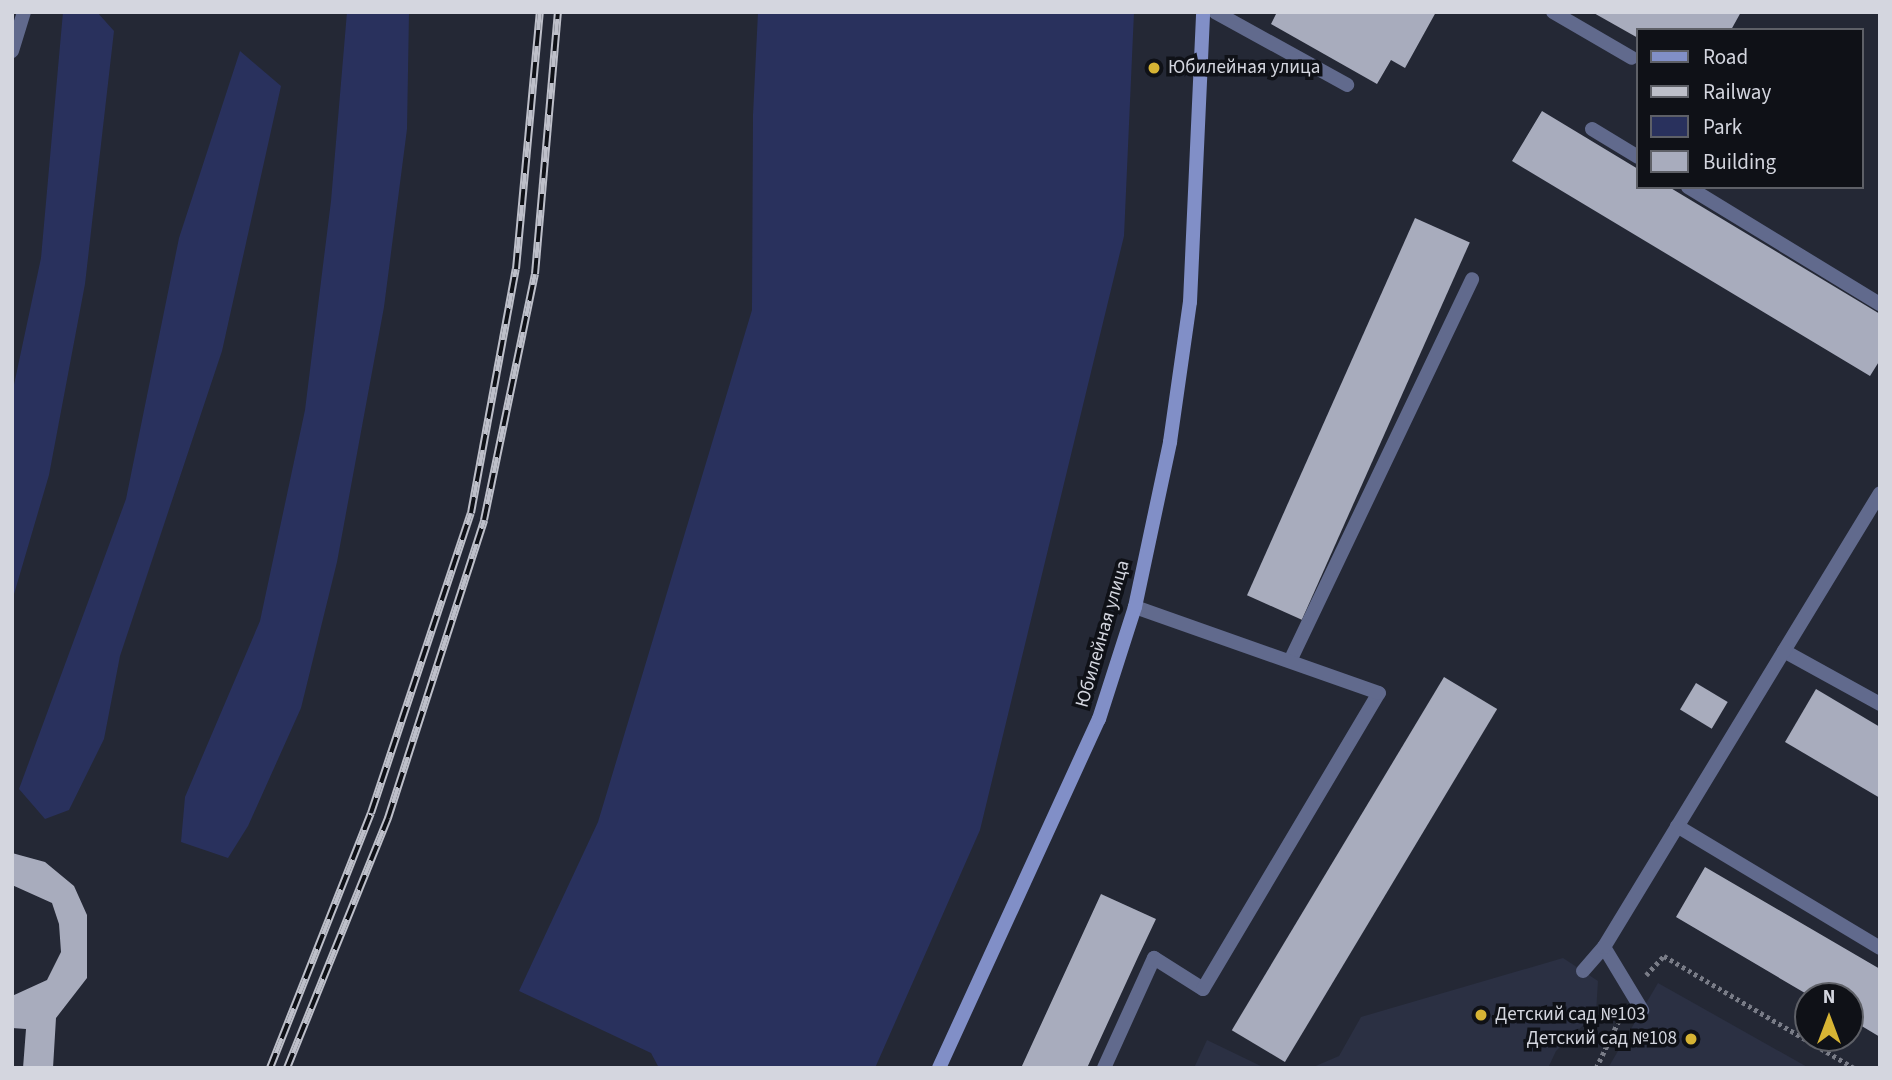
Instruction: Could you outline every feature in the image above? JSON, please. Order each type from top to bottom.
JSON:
[{"type":"street","name":"Юбилейная улица","points":[[939,1068],[1099,719],[1135,607],[1170,442],[1190,302],[1203,12]]},
{"type":"lane","points":[[12,51],[24,12]]},
{"type":"lane","points":[[1215,12],[1348,85]]},
{"type":"lane","points":[[1553,12],[1633,58]]},
{"type":"lane","points":[[1592,129],[1636,156]]},
{"type":"lane","points":[[1691,189],[1880,304]]},
{"type":"lane","points":[[1290,661],[1472,279]]},
{"type":"lane","points":[[1583,971],[1604,947],[1880,493]]},
{"type":"lane","points":[[1104,1068],[1154,958],[1203,989],[1379,693],[1135,607]]},
{"type":"lane","points":[[1784,651],[1880,704]]},
{"type":"lane","points":[[1677,826],[1880,948]]},
{"type":"lane","points":[[1604,947],[1642,1010]]},
{"type":"path","points":[[1596,1068],[1631,991],[1664,956],[1854,1068]]},
{"type":"shaded area","name":"Детский сад №103","points":[[1563,958],[1598,981],[1596,1013],[1556,1051],[1548,1068],[1311,1068],[1339,1056],[1361,1017]]},
{"type":"shaded area","name":"Детский сад №108","points":[[1658,983],[1809,1068],[1608,1068]]},
{"type":"shaded area","points":[[1207,1040],[1265,1068],[1194,1068]]},
{"type":"green space","points":[[63,12],[97,12],[114,31],[85,284],[49,475],[12,601],[12,394],[41,258]]},
{"type":"green space","points":[[347,12],[409,12],[407,129],[384,307],[337,562],[301,708],[248,826],[228,858],[181,842],[185,797],[260,621],[305,410],[331,201]]},
{"type":"green space","points":[[758,12],[1134,12],[1124,236],[980,830],[875,1068],[659,1068],[651,1053],[519,991],[598,822],[752,310],[753,115]]},
{"type":"green space","points":[[240,51],[281,86],[222,351],[120,656],[104,739],[69,810],[45,819],[19,789],[126,499],[179,238]]},
{"type":"building","points":[[1277,12],[1436,12],[1405,68],[1391,60],[1377,84],[1271,24]]},
{"type":"building","points":[[1592,12],[1741,12],[1732,28],[1636,28],[1636,37]]},
{"type":"building","points":[[1542,111],[1636,168],[1636,189],[1672,189],[1880,314],[1880,360],[1870,376],[1512,161]]},
{"type":"building","points":[[1415,218],[1470,242],[1302,620],[1247,595]]},
{"type":"building","points":[[1444,677],[1497,709],[1285,1062],[1232,1030]]},
{"type":"building","points":[[1696,683],[1728,702],[1712,729],[1680,710]]},
{"type":"building","points":[[1816,689],[1880,727],[1880,798],[1785,742]]},
{"type":"building","points":[[12,853],[45,862],[74,886],[87,915],[87,978],[56,1018],[53,1068],[23,1068],[26,1029],[12,1028],[12,996],[47,980],[61,952],[59,924],[52,903],[12,885]]},
{"type":"building","points":[[1705,867],[1880,969],[1880,1037],[1864,1027],[1864,982],[1794,982],[1794,987],[1676,917]]},
{"type":"building","points":[[1101,894],[1156,919],[1087,1068],[1021,1068]]},
{"type":"railway","points":[[270,1068],[371,813],[471,513],[516,269],[540,12]]},
{"type":"railway","points":[[287,1068],[388,818],[484,520],[535,274],[558,12]]},
{"type":"place","name":"Юбилейная улица","points":[[1154,68]]},
{"type":"place","name":"Детский сад №103","points":[[1481,1015]]},
{"type":"place","name":"Детский сад №108","points":[[1691,1039]]}]
